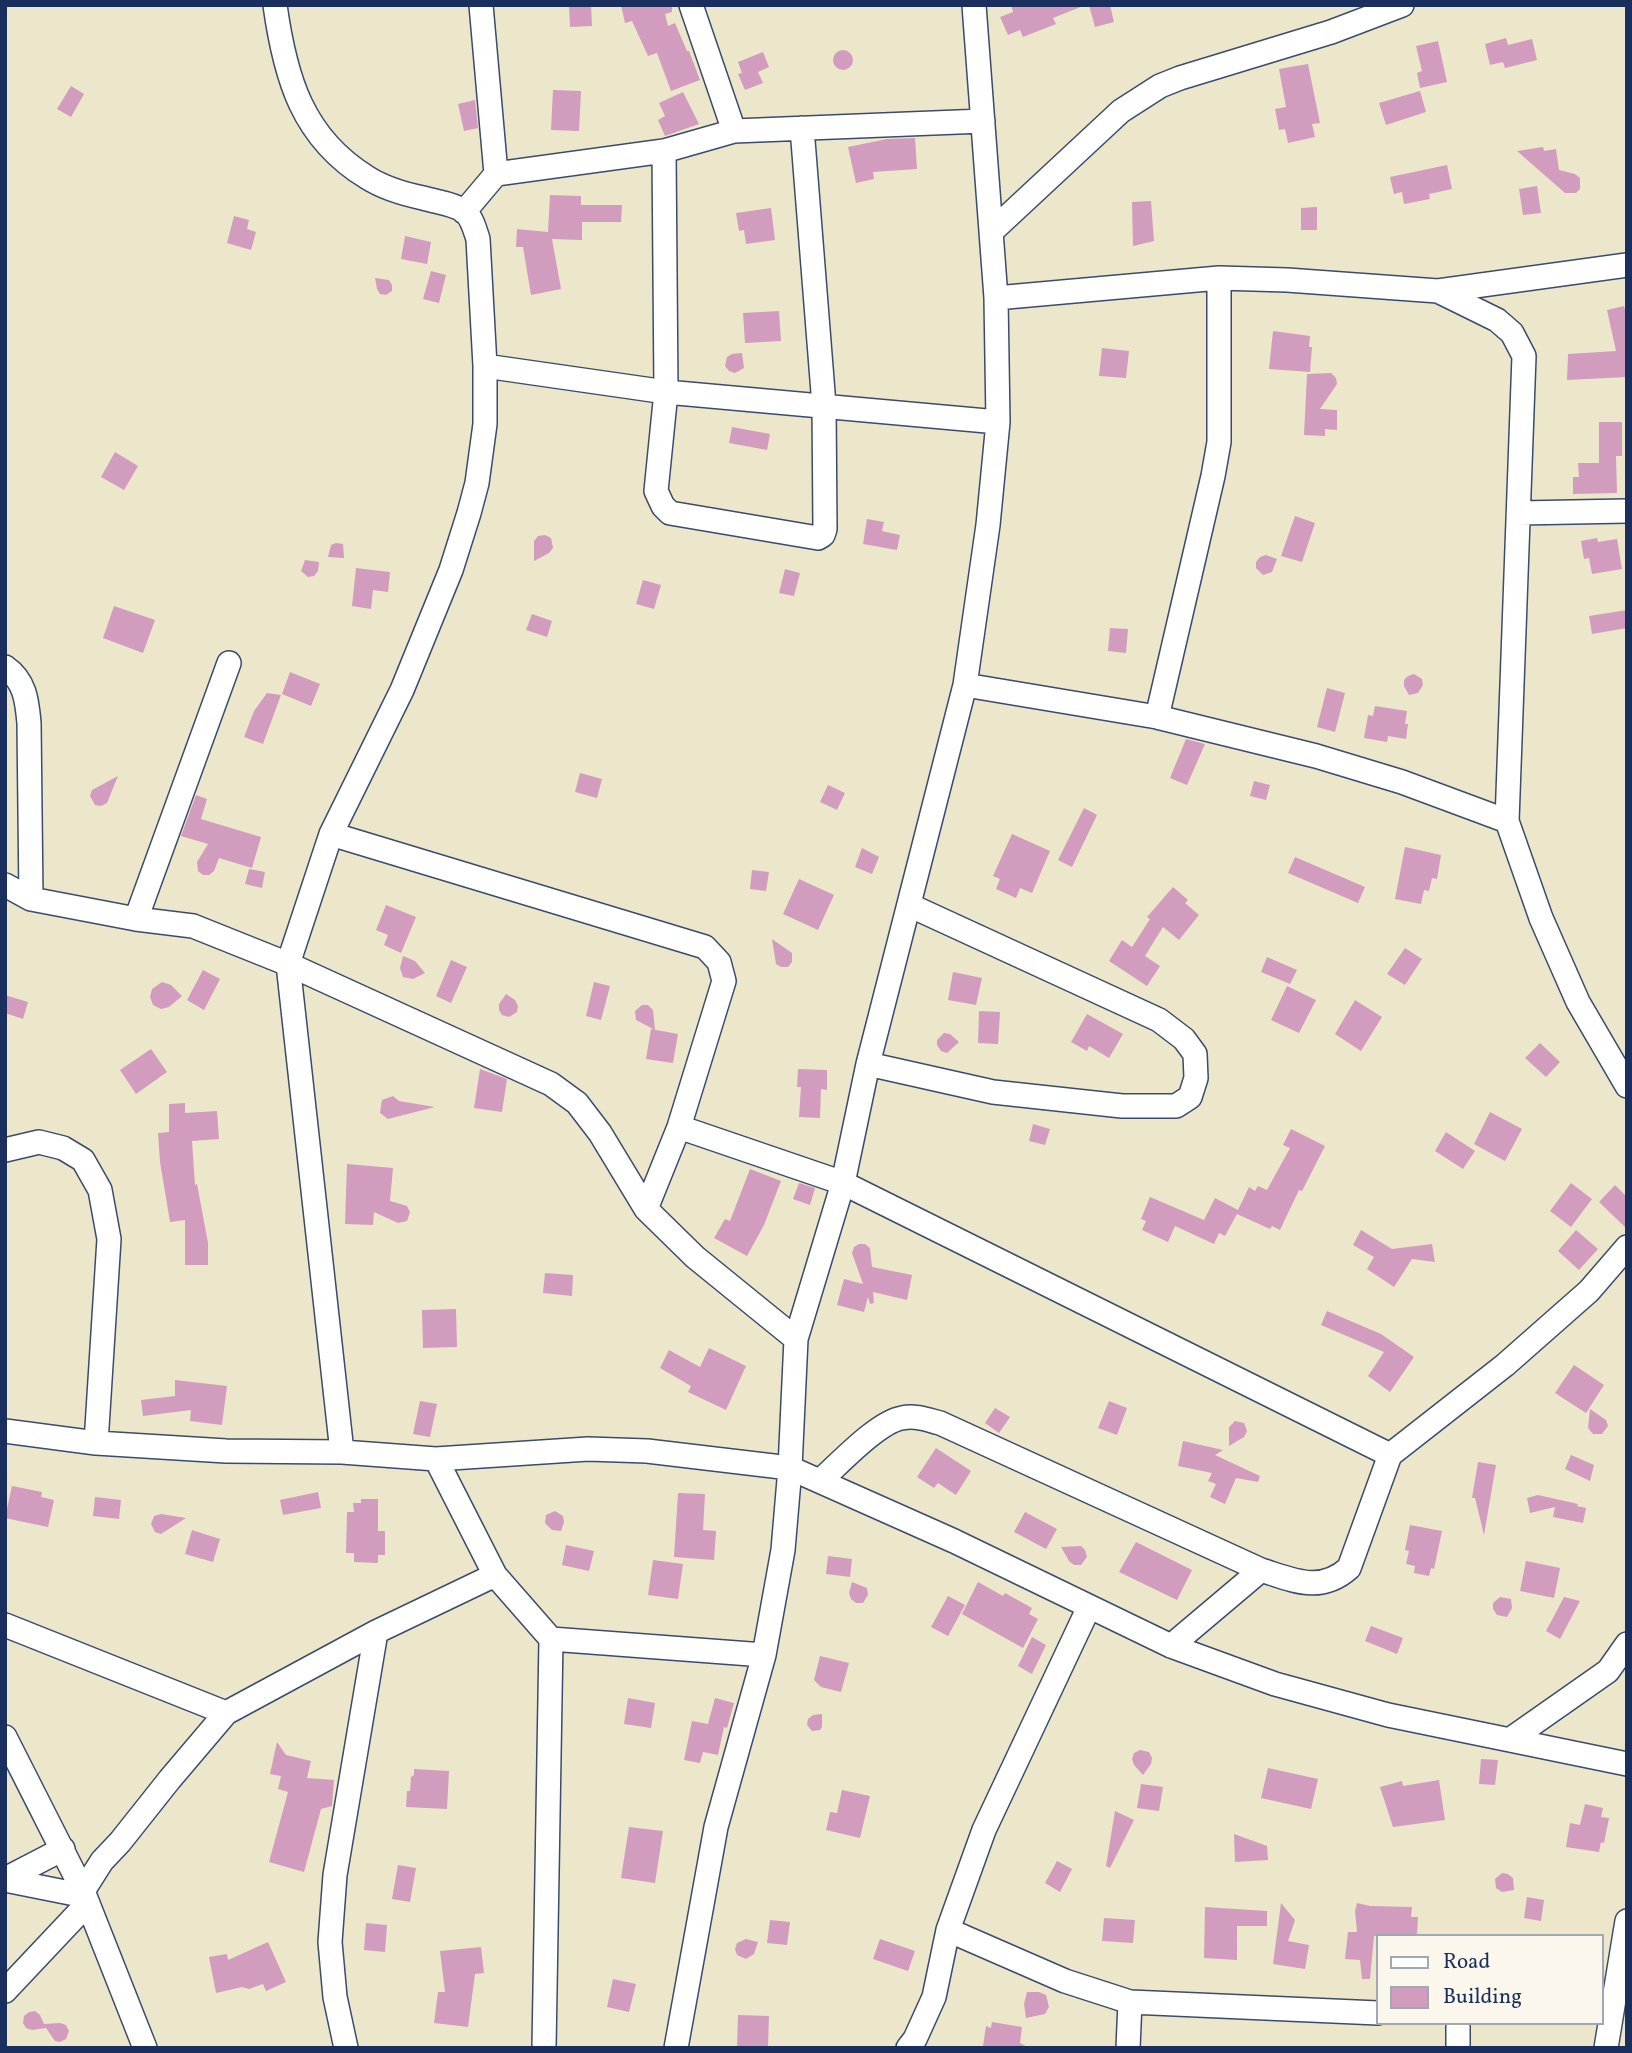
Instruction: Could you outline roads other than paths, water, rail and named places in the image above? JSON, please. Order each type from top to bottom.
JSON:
[{"type":"street","points":[[275,5],[287,72],[314,130],[321,139],[368,178],[402,193],[444,203],[464,212],[473,224],[478,239],[485,366],[485,424],[477,483],[451,570],[402,690],[331,834],[288,964],[342,1452]]},
{"type":"street","points":[[481,5],[496,174]]},
{"type":"street","points":[[691,5],[734,131]]},
{"type":"street","points":[[676,2048],[716,1828],[764,1655],[783,1550],[796,1339],[843,1183],[868,1064],[965,685],[988,525],[998,422],[996,299],[974,5]]},
{"type":"street","points":[[991,233],[1121,111],[1160,86],[1331,32],[1402,5]]},
{"type":"street","points":[[464,212],[496,174],[664,151],[734,131],[983,121]]},
{"type":"street","points":[[664,151],[666,392],[656,491],[663,506],[670,513],[818,538],[825,529],[824,405],[802,128]]},
{"type":"street","points":[[996,299],[1219,278],[1438,291],[1627,265]]},
{"type":"street","points":[[1157,717],[1219,442],[1219,278]]},
{"type":"street","points":[[1438,291],[1497,320],[1512,333],[1524,356],[1507,821],[1541,918],[1578,1002],[1627,1086]]},
{"type":"street","points":[[485,366],[666,392],[998,422]]},
{"type":"street","points":[[1519,513],[1627,511]]},
{"type":"street","points":[[136,919],[229,663]]},
{"type":"street","points":[[5,667],[18,676],[26,696],[29,723],[31,899]]},
{"type":"street","points":[[965,685],[1157,717],[1328,760],[1402,782],[1507,821]]},
{"type":"street","points":[[331,834],[705,947],[719,962],[724,981],[679,1126],[646,1209]]},
{"type":"street","points":[[5,885],[31,899],[136,919],[193,926],[288,964],[551,1084],[577,1103],[600,1133],[646,1209],[695,1257],[796,1339]]},
{"type":"street","points":[[868,1064],[993,1092],[1122,1106],[1176,1106],[1190,1097],[1196,1078],[1195,1054],[1184,1039],[1159,1020],[909,905]]},
{"type":"street","points":[[679,1126],[843,1183],[1390,1455]]},
{"type":"street","points":[[5,1150],[39,1142],[63,1148],[83,1160],[100,1190],[109,1239],[96,1443]]},
{"type":"street","points":[[820,1481],[885,1424],[902,1418],[920,1418],[940,1423],[1261,1570],[1299,1582],[1320,1583],[1337,1579],[1349,1568],[1390,1455],[1505,1366],[1588,1291],[1627,1247]]},
{"type":"street","points":[[5,1431],[96,1443],[226,1451],[342,1452],[436,1459],[599,1450],[647,1451],[790,1468],[954,1541],[1171,1646],[1275,1684],[1388,1715],[1627,1765]]},
{"type":"street","points":[[436,1459],[495,1575],[551,1639],[544,2048]]},
{"type":"street","points":[[1171,1646],[1261,1570]]},
{"type":"street","points":[[5,1992],[85,1897],[102,1861],[226,1713],[376,1632],[495,1575]]},
{"type":"street","points":[[908,2048],[915,2039],[934,1997],[948,1930],[984,1830],[1089,1607]]},
{"type":"street","points":[[5,1625],[226,1713]]},
{"type":"street","points":[[346,2048],[335,1997],[330,1942],[335,1875],[376,1632]]},
{"type":"street","points":[[551,1639],[764,1655]]},
{"type":"street","points":[[1511,1739],[1608,1671],[1627,1644]]},
{"type":"street","points":[[5,1737],[85,1897],[145,2048]]},
{"type":"street","points":[[5,1879],[64,1851],[102,1861]]},
{"type":"street","points":[[5,1879],[85,1897]]},
{"type":"street","points":[[1606,2048],[1613,2021],[1627,1922]]},
{"type":"street","points":[[948,1930],[1065,1981],[1130,2002],[1376,2013]]},
{"type":"street","points":[[1128,2048],[1130,2002]]},
{"type":"street","points":[[1458,2025],[1458,2048]]}]
